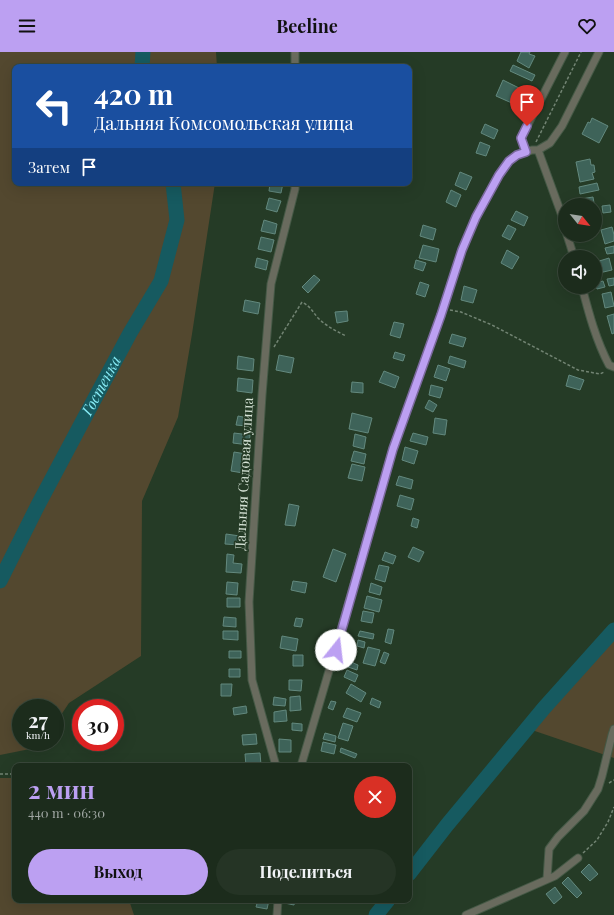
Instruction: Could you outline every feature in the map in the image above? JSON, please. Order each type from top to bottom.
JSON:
[{"type":"street","points":[[295,52],[295,64]]},
{"type":"street","points":[[558,206],[532,151],[521,138],[565,52]]},
{"type":"street","points":[[302,763],[332,664],[393,449],[443,309],[462,250],[476,217],[499,175],[509,161],[517,155],[532,151],[550,143],[562,126],[599,52]]},
{"type":"street","name":"Дальняя Садовая улица","points":[[275,763],[252,680],[250,602],[262,395],[271,284],[295,186]]},
{"type":"street","points":[[584,294],[591,322],[603,354],[610,367]]},
{"type":"street","points":[[547,879],[549,849],[558,837],[584,811],[598,789],[614,729]]},
{"type":"street","points":[[466,915],[555,876],[578,858]]},
{"type":"street","points":[[276,915],[278,903]]},
{"type":"path","points":[[532,151],[581,52]]},
{"type":"path","points":[[273,348],[302,302],[309,306],[318,317],[331,328],[346,336]]},
{"type":"path","points":[[443,309],[461,312],[492,325],[578,370],[600,374],[610,367]]},
{"type":"path","points":[[0,774],[12,774]]},
{"type":"path","points":[[578,858],[597,840],[608,822],[614,807]]},
{"type":"shaded area","points":[[0,52],[216,52],[217,64],[12,64],[12,186],[215,186],[178,417],[142,501],[141,656],[75,699],[72,699],[64,710],[64,699],[12,699],[12,751],[20,751],[0,755]]},
{"type":"shaded area","points":[[614,634],[614,758],[529,729]]},
{"type":"shaded area","points":[[0,778],[12,778],[12,903],[130,903],[134,915],[0,915]]},
{"type":"building","points":[[521,52],[530,52],[529,54],[535,56],[529,68],[517,61]]},
{"type":"building","points":[[513,65],[535,75],[532,81],[510,71]]},
{"type":"building","points":[[503,80],[521,89],[514,104],[496,96]]},
{"type":"building","points":[[592,118],[608,126],[599,143],[582,134],[588,122],[590,123]]},
{"type":"building","points":[[485,124],[498,130],[494,139],[481,133]]},
{"type":"building","points":[[480,142],[490,146],[486,156],[476,153]]},
{"type":"building","points":[[590,159],[591,165],[594,165],[595,172],[592,173],[594,179],[580,182],[576,162]]},
{"type":"building","points":[[460,172],[472,177],[466,190],[455,185]]},
{"type":"building","points":[[597,183],[599,190],[580,194],[579,187]]},
{"type":"building","points":[[270,186],[282,186],[281,193],[269,191]]},
{"type":"building","points":[[451,190],[461,195],[456,207],[446,202]]},
{"type":"building","points":[[269,198],[281,201],[277,212],[266,209]]},
{"type":"building","points":[[610,205],[611,212],[603,213],[602,206]]},
{"type":"building","points":[[516,211],[528,217],[524,226],[511,220]]},
{"type":"building","points":[[264,220],[277,224],[275,234],[261,231]]},
{"type":"building","points":[[423,225],[436,229],[433,240],[420,236]]},
{"type":"building","points":[[508,225],[516,229],[510,240],[502,236]]},
{"type":"building","points":[[612,227],[614,241],[605,244],[602,230]]},
{"type":"building","points":[[261,237],[274,240],[271,252],[258,249]]},
{"type":"building","points":[[423,245],[439,249],[436,262],[419,258]]},
{"type":"building","points":[[614,246],[614,253],[607,254],[605,248]]},
{"type":"building","points":[[507,250],[519,257],[512,269],[501,263]]},
{"type":"building","points":[[257,258],[268,261],[266,270],[255,267]]},
{"type":"building","points":[[609,258],[612,270],[602,272],[602,260]]},
{"type":"building","points":[[416,260],[426,263],[423,271],[414,268]]},
{"type":"building","points":[[314,275],[320,280],[308,293],[302,287]]},
{"type":"building","points":[[614,278],[614,285],[609,286],[607,279]]},
{"type":"building","points":[[602,281],[605,287],[602,288]]},
{"type":"building","points":[[420,282],[429,285],[425,297],[416,294]]},
{"type":"building","points":[[464,286],[477,290],[473,303],[461,300]]},
{"type":"building","points":[[611,292],[614,306],[605,308],[602,294]]},
{"type":"building","points":[[245,300],[260,303],[258,314],[243,311]]},
{"type":"building","points":[[347,311],[348,321],[337,323],[335,312]]},
{"type":"building","points":[[614,314],[614,333],[612,334],[607,316]]},
{"type":"building","points":[[394,322],[404,324],[400,338],[390,335]]},
{"type":"building","points":[[452,334],[466,338],[463,347],[449,343]]},
{"type":"building","points":[[395,352],[405,355],[403,361],[393,358]]},
{"type":"building","points":[[279,355],[294,358],[291,373],[276,370]]},
{"type":"building","points":[[238,356],[254,359],[253,371],[237,369]]},
{"type":"building","points":[[450,356],[466,361],[464,368],[448,363]]},
{"type":"building","points":[[438,365],[450,369],[446,381],[434,377]]},
{"type":"building","points":[[384,371],[399,377],[395,388],[379,382]]},
{"type":"building","points":[[569,375],[584,380],[580,390],[566,386]]},
{"type":"building","points":[[238,378],[253,380],[252,393],[237,391]]},
{"type":"building","points":[[352,382],[363,383],[363,393],[351,392]]},
{"type":"building","points":[[431,385],[443,388],[440,398],[429,395]]},
{"type":"building","points":[[429,400],[437,405],[433,412],[425,408]]},
{"type":"building","points":[[352,413],[372,418],[368,433],[349,429]]},
{"type":"building","points":[[238,416],[248,418],[247,426],[236,425]]},
{"type":"building","points":[[435,418],[447,420],[445,435],[433,433]]},
{"type":"building","points":[[234,433],[250,435],[249,445],[233,443]]},
{"type":"building","points":[[413,433],[428,437],[426,445],[410,441]]},
{"type":"building","points":[[355,434],[366,437],[364,449],[353,446]]},
{"type":"building","points":[[405,447],[418,451],[414,464],[402,460]]},
{"type":"building","points":[[354,451],[366,454],[364,464],[351,461]]},
{"type":"building","points":[[234,452],[246,454],[243,473],[231,471]]},
{"type":"building","points":[[352,464],[365,467],[362,481],[348,478]]},
{"type":"building","points":[[399,476],[413,480],[411,489],[396,485]]},
{"type":"building","points":[[400,495],[414,499],[411,510],[397,506]]},
{"type":"building","points":[[289,504],[299,506],[295,526],[285,525]]},
{"type":"building","points":[[413,518],[419,520],[417,528],[411,526]]},
{"type":"building","points":[[226,534],[240,536],[240,545],[225,544]]},
{"type":"building","points":[[413,547],[424,552],[419,562],[408,557]]},
{"type":"building","points":[[333,549],[346,554],[336,582],[323,577]]},
{"type":"building","points":[[385,552],[396,556],[393,564],[382,560]]},
{"type":"building","points":[[227,554],[234,555],[233,563],[242,564],[241,573],[226,572]]},
{"type":"building","points":[[379,565],[389,567],[385,582],[375,579]]},
{"type":"building","points":[[293,581],[307,583],[305,593],[291,590]]},
{"type":"building","points":[[227,582],[238,583],[237,595],[226,594]]},
{"type":"building","points":[[371,583],[382,587],[380,595],[369,592]]},
{"type":"building","points":[[367,596],[382,600],[379,612],[364,608]]},
{"type":"building","points":[[227,598],[240,598],[240,607],[227,607]]},
{"type":"building","points":[[363,611],[374,613],[372,623],[361,621]]},
{"type":"building","points":[[224,617],[236,618],[236,627],[223,626]]},
{"type":"building","points":[[296,618],[303,619],[301,627],[294,626]]},
{"type":"building","points":[[388,629],[394,630],[391,644],[385,642]]},
{"type":"building","points":[[223,631],[238,631],[238,640],[223,639]]},
{"type":"building","points":[[360,631],[374,634],[373,639],[358,636]]},
{"type":"building","points":[[282,636],[298,639],[296,651],[280,648]]},
{"type":"building","points":[[358,640],[365,642],[364,648],[357,646]]},
{"type":"building","points":[[368,647],[380,650],[375,666],[363,663]]},
{"type":"building","points":[[229,651],[241,651],[241,658],[229,658]]},
{"type":"building","points":[[384,652],[389,654],[385,664],[380,662]]},
{"type":"building","points":[[293,655],[303,655],[303,666],[293,666]]},
{"type":"building","points":[[351,662],[358,665],[357,670],[348,667]]},
{"type":"building","points":[[229,669],[240,669],[240,677],[229,677]]},
{"type":"building","points":[[347,670],[358,675],[355,682],[344,677]]},
{"type":"building","points":[[289,680],[302,680],[301,691],[289,690]]},
{"type":"building","points":[[221,684],[232,684],[231,696],[221,696]]},
{"type":"building","points":[[351,684],[366,693],[361,702],[346,693]]},
{"type":"building","points":[[300,696],[301,710],[290,711],[290,697]]},
{"type":"building","points":[[274,697],[286,699],[285,706],[273,705]]},
{"type":"building","points":[[372,698],[381,702],[379,708],[370,704]]},
{"type":"building","points":[[331,701],[336,702],[333,710],[328,708]]},
{"type":"building","points":[[246,706],[247,713],[234,715],[233,708]]},
{"type":"building","points":[[347,708],[361,713],[357,722],[343,717]]},
{"type":"building","points":[[286,710],[287,721],[274,722],[274,712]]},
{"type":"building","points":[[292,723],[302,724],[302,731],[292,730]]},
{"type":"building","points":[[343,723],[353,726],[348,741],[338,738]]},
{"type":"building","points":[[325,733],[336,736],[335,742],[323,739]]},
{"type":"building","points":[[256,734],[257,744],[243,745],[242,735]]},
{"type":"building","points":[[279,739],[291,740],[291,752],[279,752]]},
{"type":"building","points":[[323,742],[336,745],[334,754],[321,751]]},
{"type":"building","points":[[341,748],[357,754],[355,758],[340,752]]},
{"type":"building","points":[[260,753],[261,763],[246,763],[245,754]]},
{"type":"building","points":[[589,864],[598,874],[590,881],[581,872]]},
{"type":"building","points":[[568,877],[582,893],[577,898],[562,883]]},
{"type":"building","points":[[555,887],[562,897],[554,904],[546,894]]},
{"type":"building","points":[[257,903],[268,903],[267,909],[256,907]]},
{"type":"waterway","name":"Гостенка","points":[[142,64],[143,52]]},
{"type":"waterway","name":"Гостенка","points":[[0,581],[38,505],[87,413],[130,333],[161,281],[177,220],[173,186]]},
{"type":"waterway","points":[[412,870],[447,825],[544,708],[614,630]]},
{"type":"waterway","points":[[376,915],[386,903]]},
{"type":"route","points":[[336,650],[393,449],[441,315],[462,250],[476,217],[499,175],[509,161],[517,155],[526,152],[521,138],[527,126]]}]
